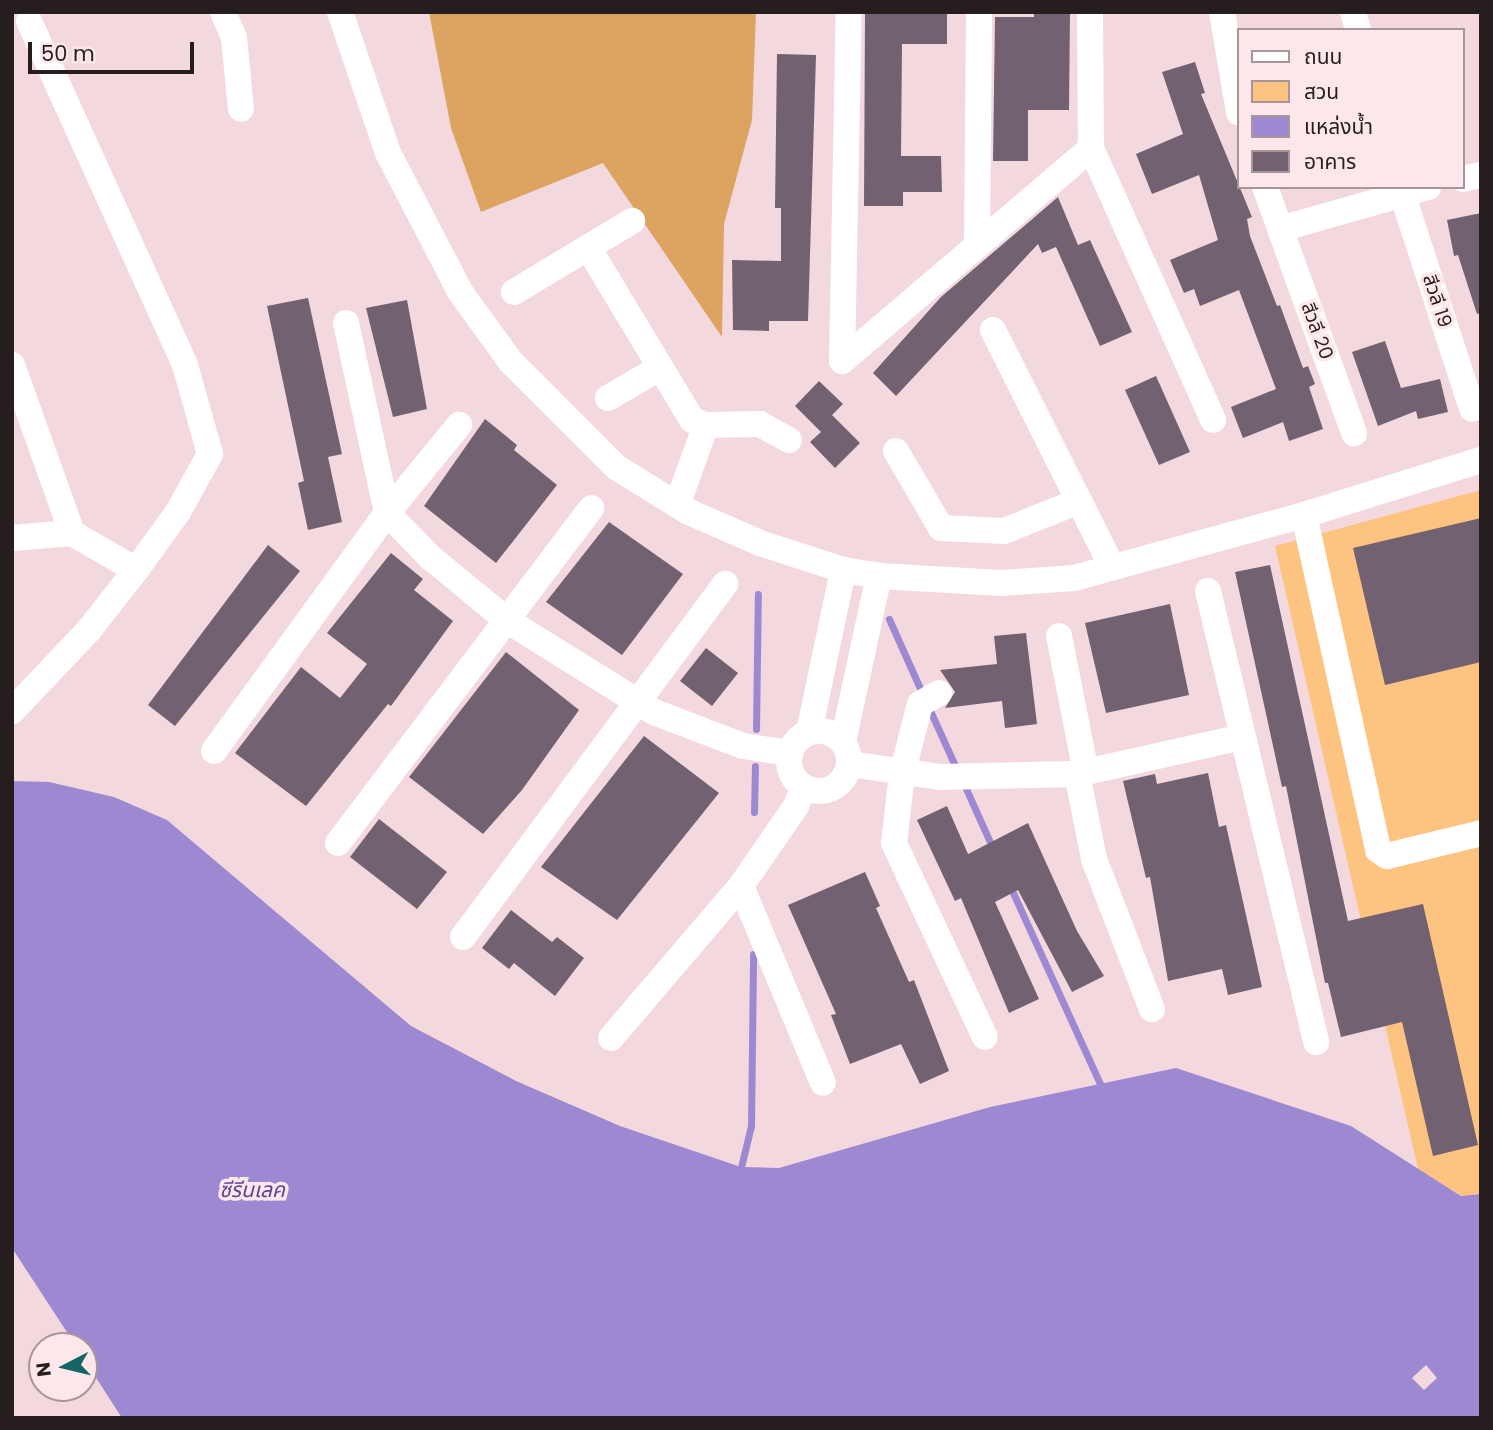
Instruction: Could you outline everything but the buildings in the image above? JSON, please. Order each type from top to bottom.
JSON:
[{"type":"street","points":[[223,12],[234,38],[241,109]]},
{"type":"street","points":[[340,12],[388,153],[461,293],[511,362],[556,410],[616,467],[677,505],[760,543],[843,570],[879,576],[1001,583],[1074,578],[1304,516],[1481,460]]},
{"type":"street","points":[[849,12],[842,361],[1091,148]]},
{"type":"street","points":[[977,246],[979,12]]},
{"type":"street","points":[[1090,12],[1091,148],[1213,420]]},
{"type":"street","points":[[1222,12],[1238,107]]},
{"type":"street","points":[[12,711],[89,630],[136,570],[178,512],[210,454],[185,365],[29,21]]},
{"type":"street","name":"สีวลี 20","points":[[1266,189],[1354,433]]},
{"type":"street","points":[[1280,229],[1401,190]]},
{"type":"street","name":"สีวลี 19","points":[[1401,190],[1472,409]]},
{"type":"street","points":[[514,292],[632,221]]},
{"type":"street","points":[[589,249],[692,420],[706,425],[760,424],[789,440]]},
{"type":"street","points":[[346,323],[387,513],[430,556],[508,621],[639,701],[697,731],[743,746],[790,753]]},
{"type":"street","points":[[993,330],[1112,567]]},
{"type":"street","points":[[12,365],[72,533]]},
{"type":"street","points":[[608,398],[661,368]]},
{"type":"street","points":[[214,751],[387,513],[459,425]]},
{"type":"street","points":[[677,505],[706,425]]},
{"type":"street","points":[[896,451],[941,528],[1004,531],[1079,501]]},
{"type":"street","points":[[338,843],[591,508]]},
{"type":"street","points":[[1304,516],[1378,850],[1387,856],[1481,834]]},
{"type":"street","points":[[12,538],[72,533],[136,570]]},
{"type":"street","points":[[843,570],[809,733],[790,753],[791,773],[803,788],[813,792],[832,789],[841,783],[879,576]]},
{"type":"street","points":[[463,936],[725,584]]},
{"type":"street","points":[[1208,591],[1316,1042]]},
{"type":"street","points":[[1059,636],[1094,859],[1152,1009]]},
{"type":"street","points":[[930,698],[902,774],[894,842],[985,1037]]},
{"type":"street","points":[[809,733],[828,732],[846,753],[902,774],[961,777],[1081,773],[1243,737]]},
{"type":"street","points":[[611,1038],[743,882],[803,788]]},
{"type":"street","points":[[743,882],[822,1083]]},
{"type":"green space","points":[[1481,490],[1481,1194],[1462,1196],[1418,1169],[1275,546]]},
{"type":"shaded area","points":[[429,12],[756,12],[752,120],[724,224],[722,337],[603,163],[481,212],[451,128]]},
{"type":"water","name":"ซีรีนเลค","points":[[12,781],[49,782],[114,797],[167,820],[411,1026],[516,1081],[620,1126],[741,1167],[779,1168],[990,1107],[1176,1068],[1351,1126],[1461,1196],[1481,1194],[1481,1418],[122,1418],[98,1381],[98,1332],[67,1332],[12,1248]],"holes":[[[1426,1365],[1437,1378],[1424,1390],[1412,1378]]]},
{"type":"waterway","points":[[756,729],[758,594]]},
{"type":"waterway","points":[[889,619],[923,695]]},
{"type":"waterway","points":[[928,706],[958,772]]},
{"type":"waterway","points":[[754,812],[755,766]]},
{"type":"waterway","points":[[963,782],[994,851]]},
{"type":"waterway","points":[[1009,884],[1100,1084]]},
{"type":"waterway","points":[[741,1167],[751,1126],[753,954]]}]
